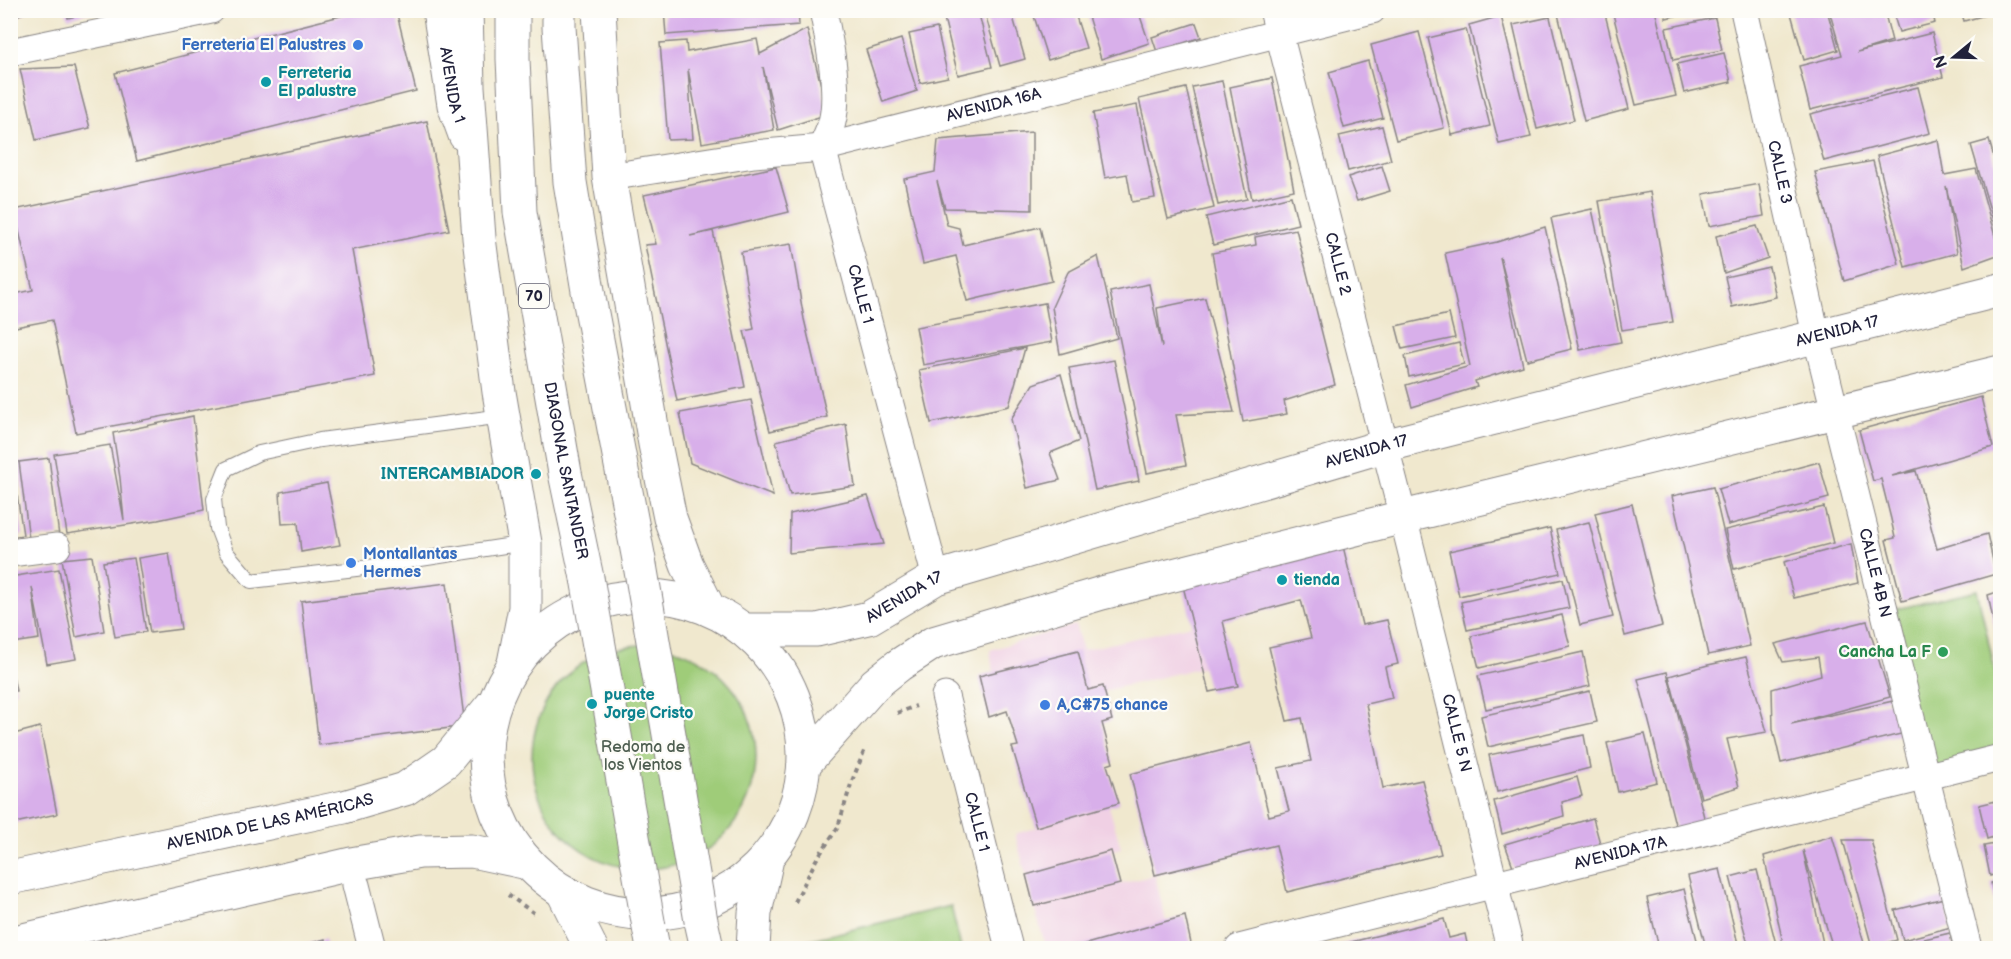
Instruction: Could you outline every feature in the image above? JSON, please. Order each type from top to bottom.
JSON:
[{"type":"main road","name":"AVENIDA 1","points":[[439,10],[454,105],[473,157]]},
{"type":"main road","points":[[466,10],[468,87],[479,238],[503,416],[525,543],[525,608],[514,663],[494,703],[486,745],[489,787],[504,828],[528,863],[563,892],[597,907],[633,915],[671,913],[707,903],[740,884],[767,859],[787,830],[799,797],[805,763],[799,713],[778,667],[745,630],[709,609],[667,596],[623,596],[562,615],[514,663]]},
{"type":"main road","name":"DIAGONAL SANTANDER","points":[[513,10],[520,212],[565,473],[587,578],[651,938]]},
{"type":"main road","points":[[560,10],[559,27],[570,182],[704,935]]},
{"type":"main road","points":[[599,10],[609,177],[654,444],[670,518],[687,565],[709,609]]},
{"type":"main road","name":"AVENIDA 17","points":[[745,630],[817,630],[869,618],[936,578],[1384,446],[2001,290]]},
{"type":"main road","points":[[805,763],[875,684],[933,643],[1102,593],[1403,517],[2001,372]]},
{"type":"main road","name":"AVENIDA DE LAS AMÉRICAS","points":[[10,878],[344,807],[405,789],[446,761],[494,703]]},
{"type":"main road","points":[[22,943],[351,864],[420,852],[472,851],[528,863]]},
{"type":"main road","points":[[753,948],[755,913],[767,859]]},
{"type":"main road","points":[[563,892],[591,948]]},
{"type":"street","points":[[10,52],[211,10]]},
{"type":"street","points":[[822,10],[829,37],[835,97],[833,121],[822,148]]},
{"type":"street","name":"AVENIDA 16A","points":[[609,177],[754,154],[822,148],[1276,22],[1372,10]]},
{"type":"street","name":"CALLE 3","points":[[1744,10],[1816,335]]},
{"type":"street","name":"CALLE 2","points":[[1276,22],[1403,517]]},
{"type":"street","name":"CALLE 1","points":[[822,148],[936,578]]},
{"type":"street","name":"CALLE 4B N","points":[[1816,335],[1968,948]]},
{"type":"street","name":"CALLE 5 N","points":[[1403,517],[1510,948]]},
{"type":"street","points":[[10,553],[57,548]]},
{"type":"street","name":"CALLE 1","points":[[945,696],[1009,948]]},
{"type":"street","name":"AVENIDA 17A","points":[[1239,948],[2001,758]]},
{"type":"street","points":[[356,885],[372,948]]},
{"type":"lane","points":[[503,416],[320,440],[259,453],[225,469],[214,499],[217,528],[226,552],[251,581],[525,543]]},
{"type":"path","points":[[891,717],[899,711],[945,696]]},
{"type":"path","points":[[795,903],[816,860],[838,827],[852,781],[867,747]]},
{"type":"path","points":[[499,891],[536,915]]},
{"type":"shaded area","points":[[1075,625],[1083,650],[1192,625],[1203,667],[1104,691],[993,673],[990,650]]},
{"type":"shaded area","points":[[1109,806],[1121,848],[1026,875],[1015,834]]},
{"type":"shaded area","points":[[1155,875],[1167,925],[1069,948],[1046,948],[1034,906]]},
{"type":"green space","name":"Cancha La F","points":[[1977,590],[2000,693],[2000,758],[1925,777],[1884,612]]},
{"type":"green space","name":"Redoma de los Vientos","points":[[644,645],[666,647],[697,658],[715,670],[731,686],[743,704],[751,725],[756,757],[754,779],[743,810],[731,828],[715,844],[697,856],[676,864],[644,869],[622,867],[591,856],[573,844],[557,828],[545,810],[537,789],[532,757],[534,735],[545,704],[557,686],[573,670],[591,658],[612,650]]},
{"type":"green space","points":[[951,906],[961,948],[775,948]]},
{"type":"building","points":[[10,10],[30,10],[30,11],[10,18]]},
{"type":"building","points":[[66,10],[94,10],[94,11],[68,18]]},
{"type":"building","name":"Ferreteria El palustre","points":[[364,10],[396,10],[416,91],[137,161],[115,73]]},
{"type":"building","points":[[664,10],[798,10],[799,25],[666,35]]},
{"type":"building","points":[[942,10],[978,10],[992,67],[958,75]]},
{"type":"building","points":[[984,10],[1011,10],[1025,59],[1000,66]]},
{"type":"building","points":[[1032,10],[1074,10],[1086,48],[1048,60]]},
{"type":"building","points":[[1086,10],[1138,10],[1149,43],[1101,59]]},
{"type":"building","points":[[1557,10],[1604,10],[1629,109],[1584,121]]},
{"type":"building","points":[[1612,10],[1655,10],[1676,96],[1636,105]]},
{"type":"building","points":[[1664,10],[1696,10],[1696,11],[1666,18]]},
{"type":"building","points":[[1790,10],[1827,10],[1838,50],[1804,60]]},
{"type":"building","points":[[1829,10],[1884,10],[1892,41],[1857,52],[1932,33],[1943,77],[1810,110],[1799,66],[1842,55]]},
{"type":"building","points":[[1892,10],[1932,10],[1935,23],[1899,32]]},
{"type":"building","points":[[1961,10],[2000,10],[2000,11],[1964,21]]},
{"type":"building","points":[[1501,16],[1531,137],[1499,144],[1469,25]]},
{"type":"building","points":[[1550,17],[1574,120],[1537,129],[1513,25]]},
{"type":"building","points":[[1715,18],[1722,50],[1673,60],[1666,28]]},
{"type":"building","points":[[1196,23],[1201,37],[1157,52],[1152,37]]},
{"type":"building","points":[[937,28],[948,77],[920,83],[909,34]]},
{"type":"building","points":[[807,29],[828,114],[778,130],[763,67],[774,130],[702,143],[688,69],[693,139],[668,140],[660,43],[686,41],[687,52],[757,39],[760,54]]},
{"type":"building","points":[[1466,29],[1490,126],[1452,135],[1428,38]]},
{"type":"building","points":[[1419,32],[1444,128],[1396,140],[1371,45]]},
{"type":"building","points":[[901,39],[917,91],[883,102],[866,50]]},
{"type":"building","points":[[1724,53],[1731,82],[1684,93],[1677,64]]},
{"type":"building","points":[[1368,61],[1383,118],[1344,128],[1329,72]]},
{"type":"building","points":[[74,67],[90,128],[36,140],[20,69]]},
{"type":"building","points":[[1272,78],[1294,190],[1252,199],[1230,87]]},
{"type":"building","points":[[1222,81],[1247,199],[1218,205],[1192,87]]},
{"type":"building","points":[[1918,87],[1930,133],[1824,161],[1810,114]]},
{"type":"building","points":[[1186,88],[1214,208],[1168,219],[1139,99]]},
{"type":"building","points":[[1137,105],[1155,198],[1132,202],[1127,174],[1105,178],[1093,113]]},
{"type":"building","points":[[427,121],[449,230],[352,250],[375,376],[76,433],[52,320],[10,328],[10,295],[33,290],[14,210]]},
{"type":"building","points":[[1382,126],[1391,160],[1348,171],[1339,136]]},
{"type":"building","points":[[1032,132],[1032,210],[945,208],[937,181],[947,225],[959,228],[963,245],[1040,227],[1052,281],[967,301],[956,256],[923,264],[904,179],[935,172],[938,140]]},
{"type":"building","points":[[1938,140],[1944,175],[1976,169],[2000,254],[1964,267],[1946,186],[1957,253],[1905,267],[1877,156]]},
{"type":"building","points":[[1989,140],[2000,179],[2000,244],[1971,145]]},
{"type":"building","points":[[1873,161],[1899,264],[1844,281],[1815,172]]},
{"type":"building","points":[[1382,166],[1390,191],[1357,201],[1348,177]]},
{"type":"building","points":[[776,167],[789,212],[690,236],[713,231],[745,387],[677,401],[645,245],[656,244],[644,195]]},
{"type":"building","points":[[1759,184],[1764,216],[1709,226],[1703,194]]},
{"type":"building","points":[[1650,192],[1673,322],[1622,330],[1599,201]]},
{"type":"building","points":[[1291,196],[1298,224],[1213,245],[1206,217]]},
{"type":"building","points":[[1592,209],[1621,342],[1580,350],[1551,218]]},
{"type":"building","points":[[1757,226],[1768,258],[1724,273],[1716,236]]},
{"type":"building","points":[[1545,227],[1572,349],[1527,360],[1500,257],[1523,366],[1475,381],[1477,387],[1412,407],[1406,385],[1470,366],[1445,253],[1497,242]]},
{"type":"building","points":[[1296,229],[1335,385],[1284,401],[1287,414],[1243,422],[1212,253],[1256,245],[1255,237]]},
{"type":"building","points":[[791,244],[804,319],[827,417],[770,431],[744,331],[754,329],[741,252]]},
{"type":"building","points":[[1098,256],[1117,338],[1060,354],[1052,307],[1068,272]]},
{"type":"building","points":[[1769,267],[1776,297],[1732,307],[1725,277]]},
{"type":"building","points":[[1149,284],[1162,347],[1157,308],[1205,298],[1234,412],[1176,415],[1186,465],[1147,473],[1110,292]]},
{"type":"building","points":[[1045,303],[1052,342],[923,365],[916,327]]},
{"type":"building","points":[[1449,314],[1455,338],[1402,349],[1396,326]]},
{"type":"building","points":[[1459,343],[1464,364],[1409,377],[1405,356]]},
{"type":"building","points":[[1025,348],[1009,406],[931,423],[919,370]]},
{"type":"building","points":[[1114,360],[1139,481],[1095,490],[1069,368]]},
{"type":"building","points":[[1061,374],[1079,441],[1050,453],[1060,480],[1027,488],[1011,419],[1033,384]]},
{"type":"building","points":[[1981,397],[1993,447],[1892,476],[1916,471],[1937,549],[1987,534],[1996,574],[1902,601],[1886,540],[1895,538],[1881,479],[1873,481],[1859,430]]},
{"type":"building","points":[[751,400],[773,496],[690,463],[680,413]]},
{"type":"building","points":[[193,416],[204,510],[158,520],[67,534],[54,454],[110,445],[124,520],[113,433]]},
{"type":"building","points":[[846,424],[855,486],[790,495],[776,441]]},
{"type":"building","points":[[49,458],[59,536],[29,539],[19,462]]},
{"type":"building","points":[[1819,462],[1829,498],[1728,525],[1718,489]]},
{"type":"building","points":[[14,474],[23,535],[10,537],[10,475]]},
{"type":"building","points":[[327,483],[340,545],[301,552],[298,523],[282,524],[280,492]]},
{"type":"building","points":[[1713,487],[1750,646],[1708,655],[1672,496]]},
{"type":"building","points":[[868,496],[884,544],[789,553],[790,514]]},
{"type":"building","points":[[1632,504],[1662,626],[1625,636],[1595,513]]},
{"type":"building","points":[[1824,507],[1833,543],[1734,569],[1725,530]]},
{"type":"building","points":[[1589,522],[1613,617],[1580,625],[1556,530]]},
{"type":"building","points":[[1550,528],[1560,573],[1459,596],[1449,551]]},
{"type":"building","points":[[1342,542],[1362,625],[1387,620],[1398,664],[1385,667],[1392,698],[1366,704],[1383,788],[1422,780],[1441,854],[1287,892],[1276,845],[1155,875],[1130,774],[1251,743],[1269,816],[1289,811],[1278,768],[1311,761],[1302,718],[1287,721],[1269,647],[1311,638],[1301,600],[1223,621],[1238,686],[1209,692],[1182,582]]},
{"type":"building","points":[[1851,544],[1858,583],[1794,598],[1784,562]]},
{"type":"building","points":[[169,553],[181,629],[150,633],[138,558]]},
{"type":"building","points":[[92,556],[104,631],[76,637],[62,559]]},
{"type":"building","points":[[134,558],[146,632],[115,637],[103,562]]},
{"type":"building","points":[[59,569],[76,659],[47,664],[32,587],[39,639],[12,643],[10,577]]},
{"type":"building","points":[[1563,579],[1569,608],[1467,630],[1461,602]]},
{"type":"building","points":[[447,583],[465,726],[319,745],[301,601]]},
{"type":"building","points":[[2000,591],[2000,648],[1999,649],[1988,595]]},
{"type":"building","points":[[1562,615],[1570,646],[1479,668],[1471,636]]},
{"type":"building","points":[[1867,621],[1890,697],[1791,724],[1893,701],[1901,734],[1781,763],[1773,729],[1772,689],[1821,675],[1818,657],[1783,662],[1775,644]]},
{"type":"building","points":[[1078,651],[1088,690],[1103,686],[1112,720],[1102,723],[1113,763],[1107,765],[1119,803],[1036,827],[1012,747],[1018,746],[1007,711],[989,717],[979,676]]},
{"type":"building","points":[[1583,652],[1590,686],[1486,709],[1478,676]]},
{"type":"building","points":[[1746,657],[1767,732],[1727,739],[1739,787],[1701,798],[1669,676]]},
{"type":"building","points":[[1667,672],[1706,825],[1677,832],[1638,679]]},
{"type":"building","points":[[13,676],[16,691],[10,692],[10,677]]},
{"type":"building","points":[[1590,691],[1597,722],[1488,747],[1481,716]]},
{"type":"building","points":[[40,727],[57,814],[10,824],[10,735]]},
{"type":"building","points":[[1645,734],[1657,782],[1618,792],[1607,743]]},
{"type":"building","points":[[1584,735],[1590,768],[1497,792],[1489,755]]},
{"type":"building","points":[[1577,777],[1582,796],[1562,802],[1564,816],[1502,834],[1494,801]]},
{"type":"building","points":[[2000,800],[2000,835],[1987,839],[1979,805]]},
{"type":"building","points":[[1593,818],[1601,847],[1515,872],[1505,844]]},
{"type":"building","points":[[1832,836],[1864,943],[1847,948],[1833,948],[1803,850],[1824,948],[1784,948],[1764,856]]},
{"type":"building","points":[[1843,840],[1871,840],[1897,940],[1872,947]]},
{"type":"building","points":[[2000,843],[2000,873],[1990,876],[1984,846]]},
{"type":"building","points":[[1111,851],[1120,884],[1034,906],[1026,875]]},
{"type":"building","points":[[1720,869],[1739,948],[1706,948],[1688,876]]},
{"type":"building","points":[[1757,870],[1777,948],[1749,948],[1730,877]]},
{"type":"building","points":[[2000,880],[2000,910],[1997,911],[1991,883]]},
{"type":"building","points":[[1684,889],[1699,948],[1659,948],[1647,898]]},
{"type":"building","points":[[1944,898],[1951,927],[1903,940],[1895,910]]},
{"type":"building","points":[[1185,916],[1192,948],[1072,948]]},
{"type":"building","points":[[1444,919],[1449,938],[1465,934],[1468,948],[1327,948]]},
{"type":"building","points":[[1950,933],[1953,948],[1886,948]]},
{"type":"building","points":[[325,939],[327,948],[294,948]]},
{"type":"place","name":"Ferreteria El Palustres","points":[[358,45]]},
{"type":"place","name":"Ferreteria El palustre","points":[[266,82]]},
{"type":"place","name":"INTERCAMBIADOR","points":[[536,474]]},
{"type":"place","name":"Montallantas Hermes","points":[[351,563]]},
{"type":"place","name":"tienda","points":[[1282,580]]},
{"type":"place","name":"Cancha La F","points":[[1943,652]]},
{"type":"place","name":"puente Jorge Cristo","points":[[592,704]]},
{"type":"place","name":"A,C#75 chance","points":[[1045,705]]}]
